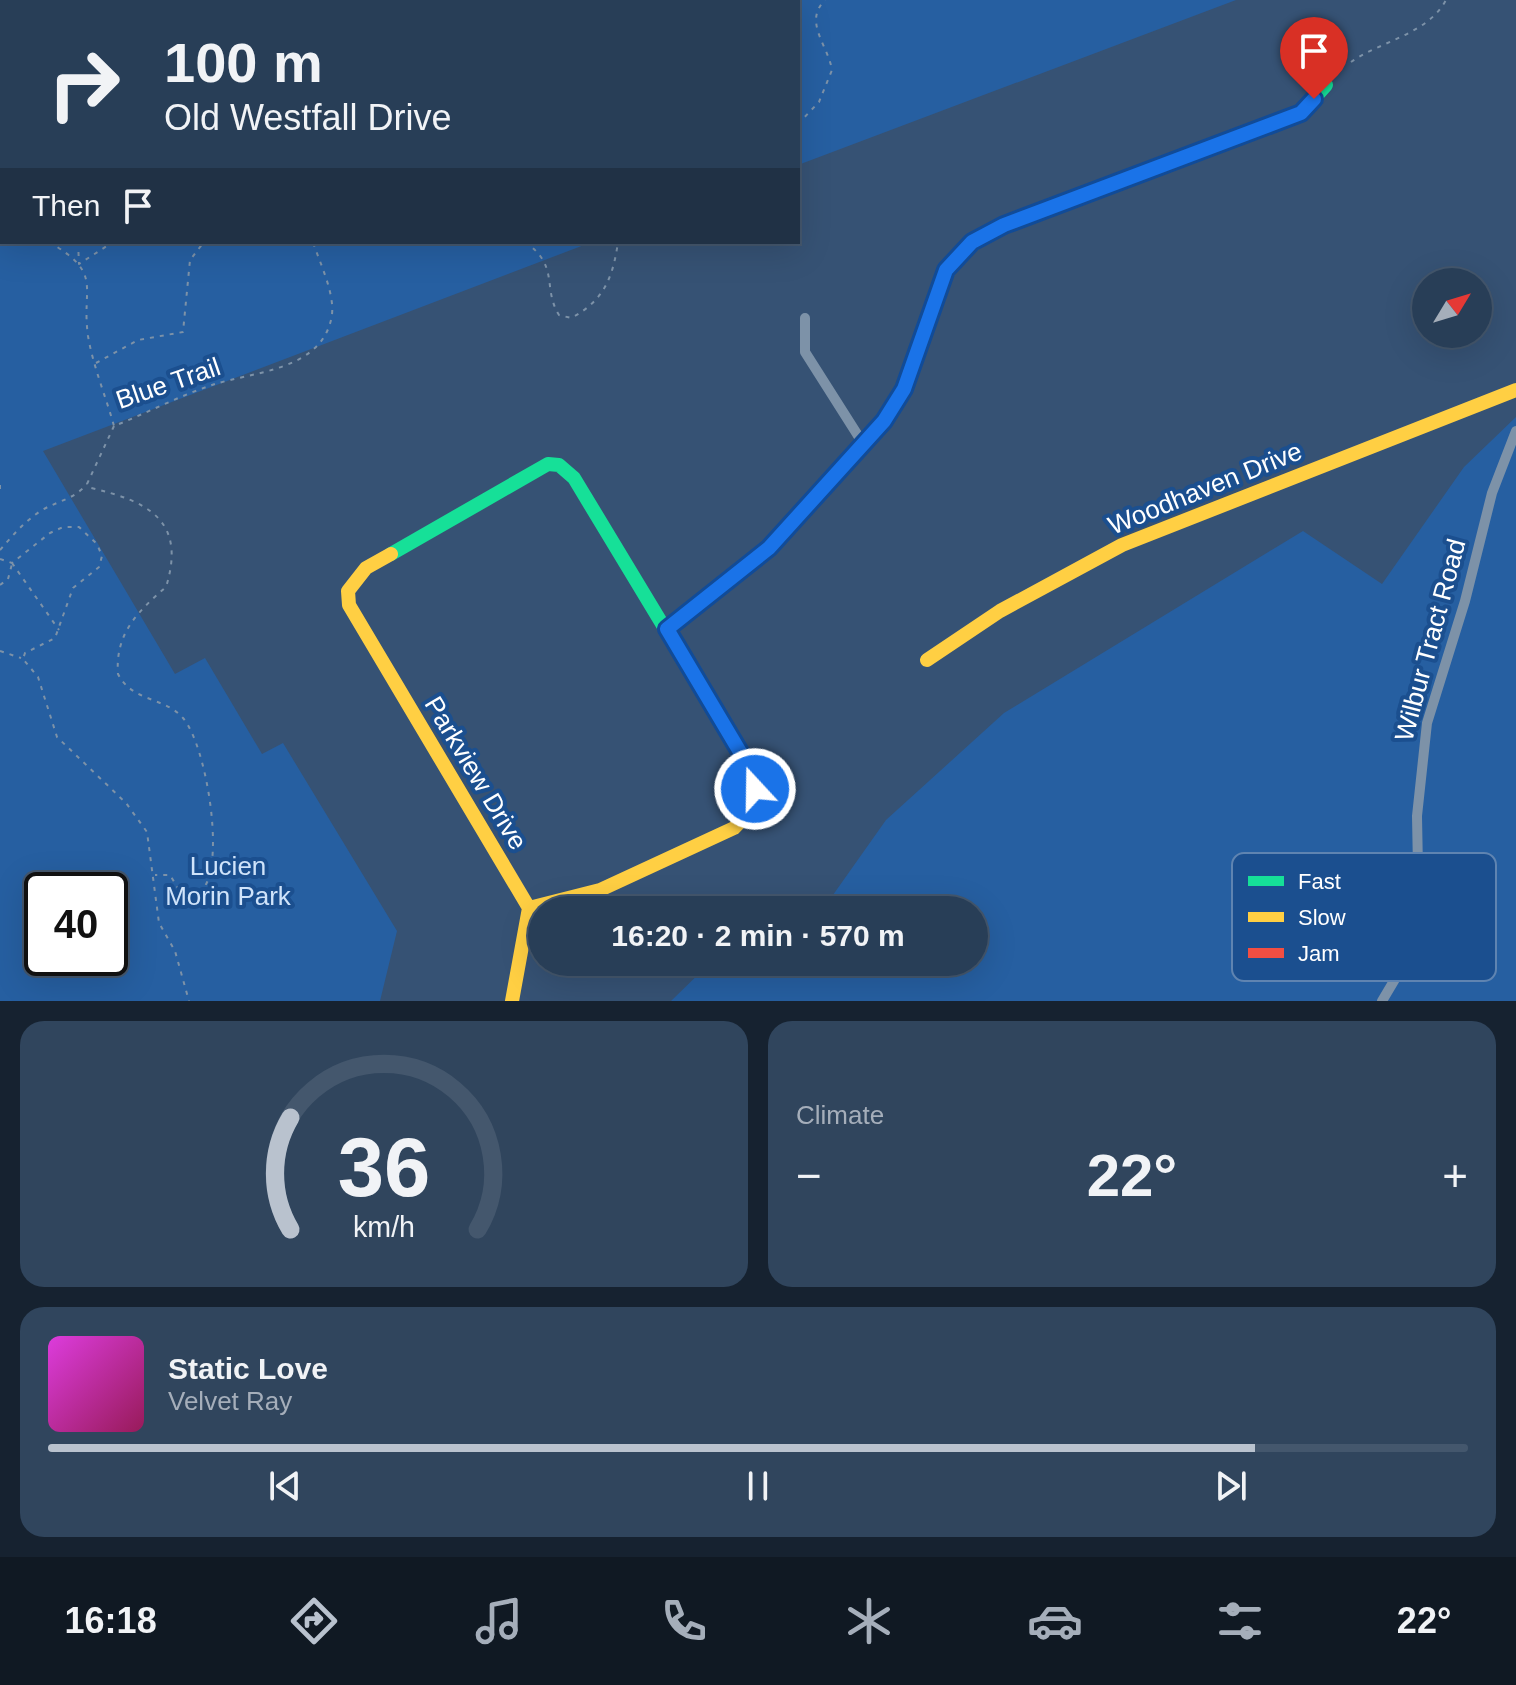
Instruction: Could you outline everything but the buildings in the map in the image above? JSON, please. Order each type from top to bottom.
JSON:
[{"type":"street","points":[[576,896],[600,890],[734,828],[750,813],[755,789],[751,772],[667,629],[769,548],[864,445],[895,406],[904,389],[946,270],[972,242],[1004,225],[1301,113],[1326,85]]},
{"type":"street","points":[[805,318],[805,352],[864,445]]},
{"type":"street","name":"Woodhaven Drive","points":[[927,660],[1000,611],[1122,545],[1516,390]]},
{"type":"street","name":"Wilbur Tract Road","points":[[1418,853],[1417,816],[1427,723],[1465,601],[1492,493],[1516,431]]},
{"type":"street","name":"Parkview Drive","points":[[528,906],[356,619],[349,605],[348,591],[355,578],[537,468],[559,465],[574,478],[667,629]]},
{"type":"street","points":[[512,1001],[528,913]]},
{"type":"street","name":"Wilbur Tract Road","points":[[1382,1001],[1394,981]]},
{"type":"path","points":[[800,122],[819,102],[832,70],[815,21],[816,11],[825,0]]},
{"type":"path","points":[[1351,62],[1415,29],[1440,12],[1446,0]]},
{"type":"path","points":[[52,244],[79,264],[110,244]]},
{"type":"path","name":"Blue Trail","points":[[78,244],[79,264],[88,281],[88,336],[114,426],[213,385],[273,372],[318,343],[326,335],[332,317],[314,244]]},
{"type":"path","points":[[96,363],[138,340],[183,332],[190,260],[202,244]]},
{"type":"path","points":[[528,244],[540,252],[547,265],[554,308],[559,315],[571,318],[586,310],[607,287],[614,273],[618,244]]},
{"type":"path","points":[[0,550],[23,524],[45,508],[79,494],[87,484],[114,426]]},
{"type":"path","points":[[87,484],[91,488],[141,503],[155,511],[166,525],[170,549],[166,587],[133,617],[121,638],[118,674],[132,691],[183,718],[191,733],[210,799],[215,852],[205,886],[196,895],[184,898],[170,875],[154,875]]},
{"type":"path","points":[[0,485],[0,493]]},
{"type":"path","points":[[0,585],[8,579],[12,563],[63,527],[79,527],[97,544],[102,556],[99,567],[73,588],[59,631],[48,644],[31,650],[23,659]]},
{"type":"path","points":[[0,559],[12,563],[59,631]]},
{"type":"path","points":[[0,651],[23,659],[38,677],[57,737],[126,803],[147,832],[159,923],[175,951],[189,1001]]},
{"type":"green space","name":"Lucien Morin Park","points":[[800,0],[1236,0],[800,164]]},
{"type":"green space","name":"Lucien Morin Park","points":[[0,244],[587,244],[43,451],[175,674],[205,658],[262,754],[283,743],[397,931],[380,1001],[0,1001]]},
{"type":"green space","points":[[1516,417],[1516,1001],[671,1001],[697,976],[988,976],[988,896],[832,896],[886,820],[1004,713],[1303,531],[1382,584],[1464,467]]},
{"type":"traffic: fast","points":[[924,331],[950,268],[970,246],[985,236],[1004,225],[1301,113],[1326,85]]},
{"type":"traffic: fast","points":[[391,554],[548,464],[559,465],[574,478],[702,690]]},
{"type":"traffic: slow","points":[[927,660],[1000,611],[1122,545],[1516,390]]},
{"type":"traffic: slow","points":[[391,554],[366,568],[348,591],[349,605],[529,908],[512,1001]]},
{"type":"traffic: slow","points":[[576,896],[600,890],[734,828],[747,812],[751,795],[744,758],[702,690]]},
{"type":"traffic: jam","points":[[667,629],[769,548],[884,421],[904,389],[924,331]]},
{"type":"route","points":[[755,789],[743,757],[667,629],[769,548],[884,421],[904,389],[937,287],[957,255],[972,242],[1004,225],[1301,113],[1314,99]]}]
